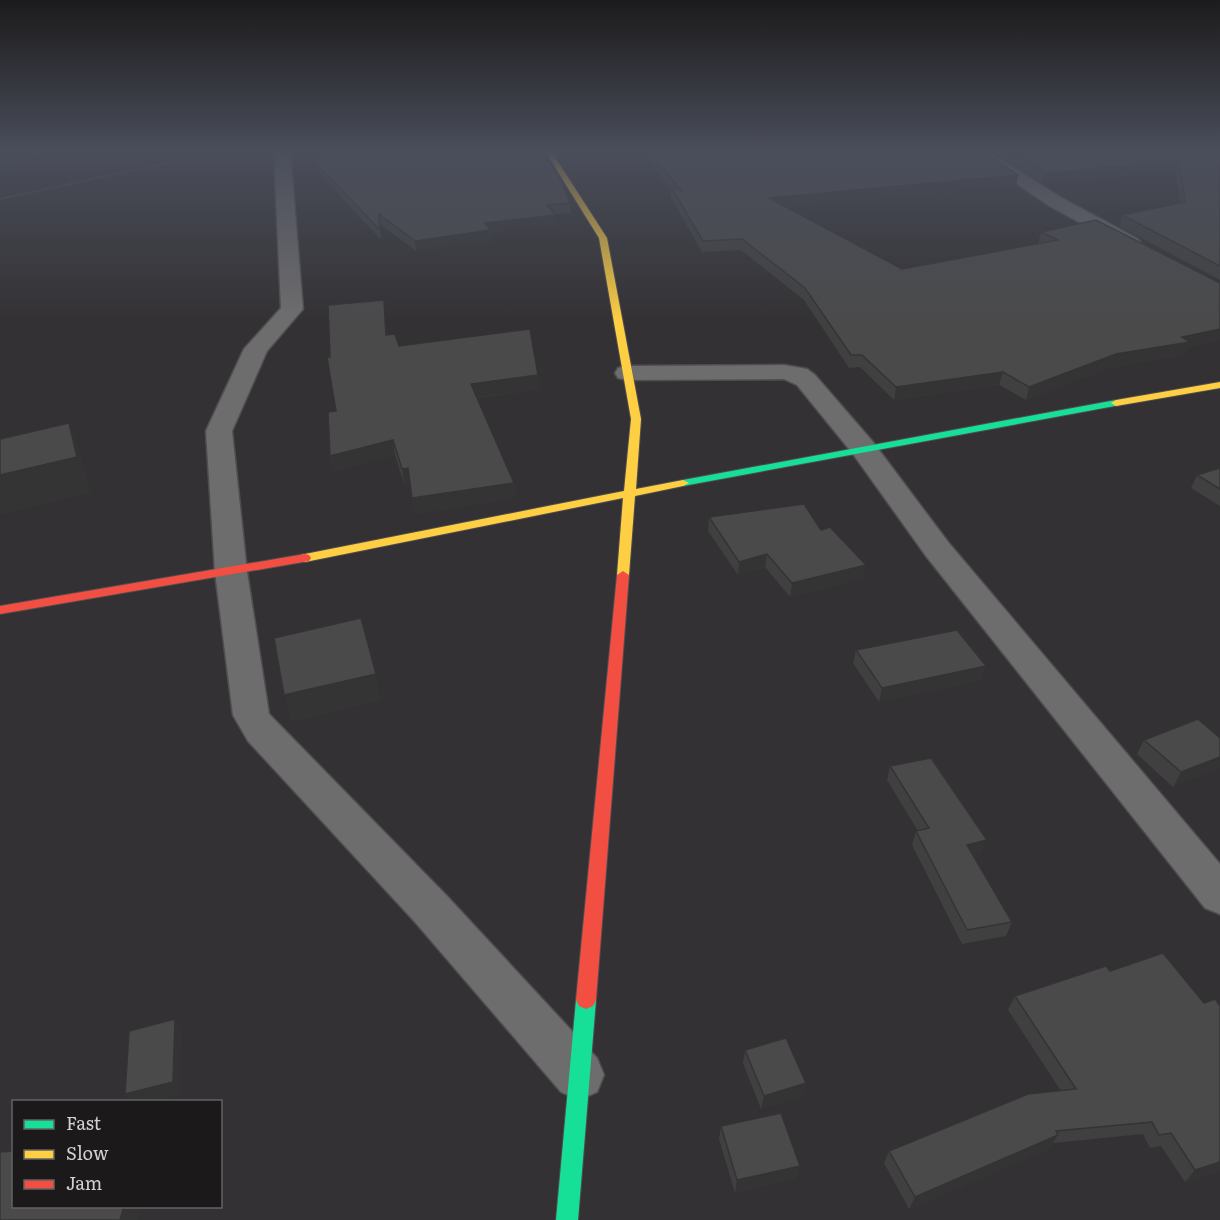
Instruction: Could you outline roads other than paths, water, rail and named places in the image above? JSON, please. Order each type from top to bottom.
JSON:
[{"type":"main road","points":[[567,1220],[636,419],[603,238],[584,208]]},
{"type":"main road","points":[[0,610],[231,572],[863,448],[1220,385]]},
{"type":"street","points":[[286,208],[292,309],[256,349],[219,430],[231,572],[251,715],[261,731],[431,909],[579,1075]]},
{"type":"street","points":[[1067,208],[1147,252]]},
{"type":"street","points":[[627,373],[784,372],[798,374],[863,448],[937,549],[1220,895]]}]
